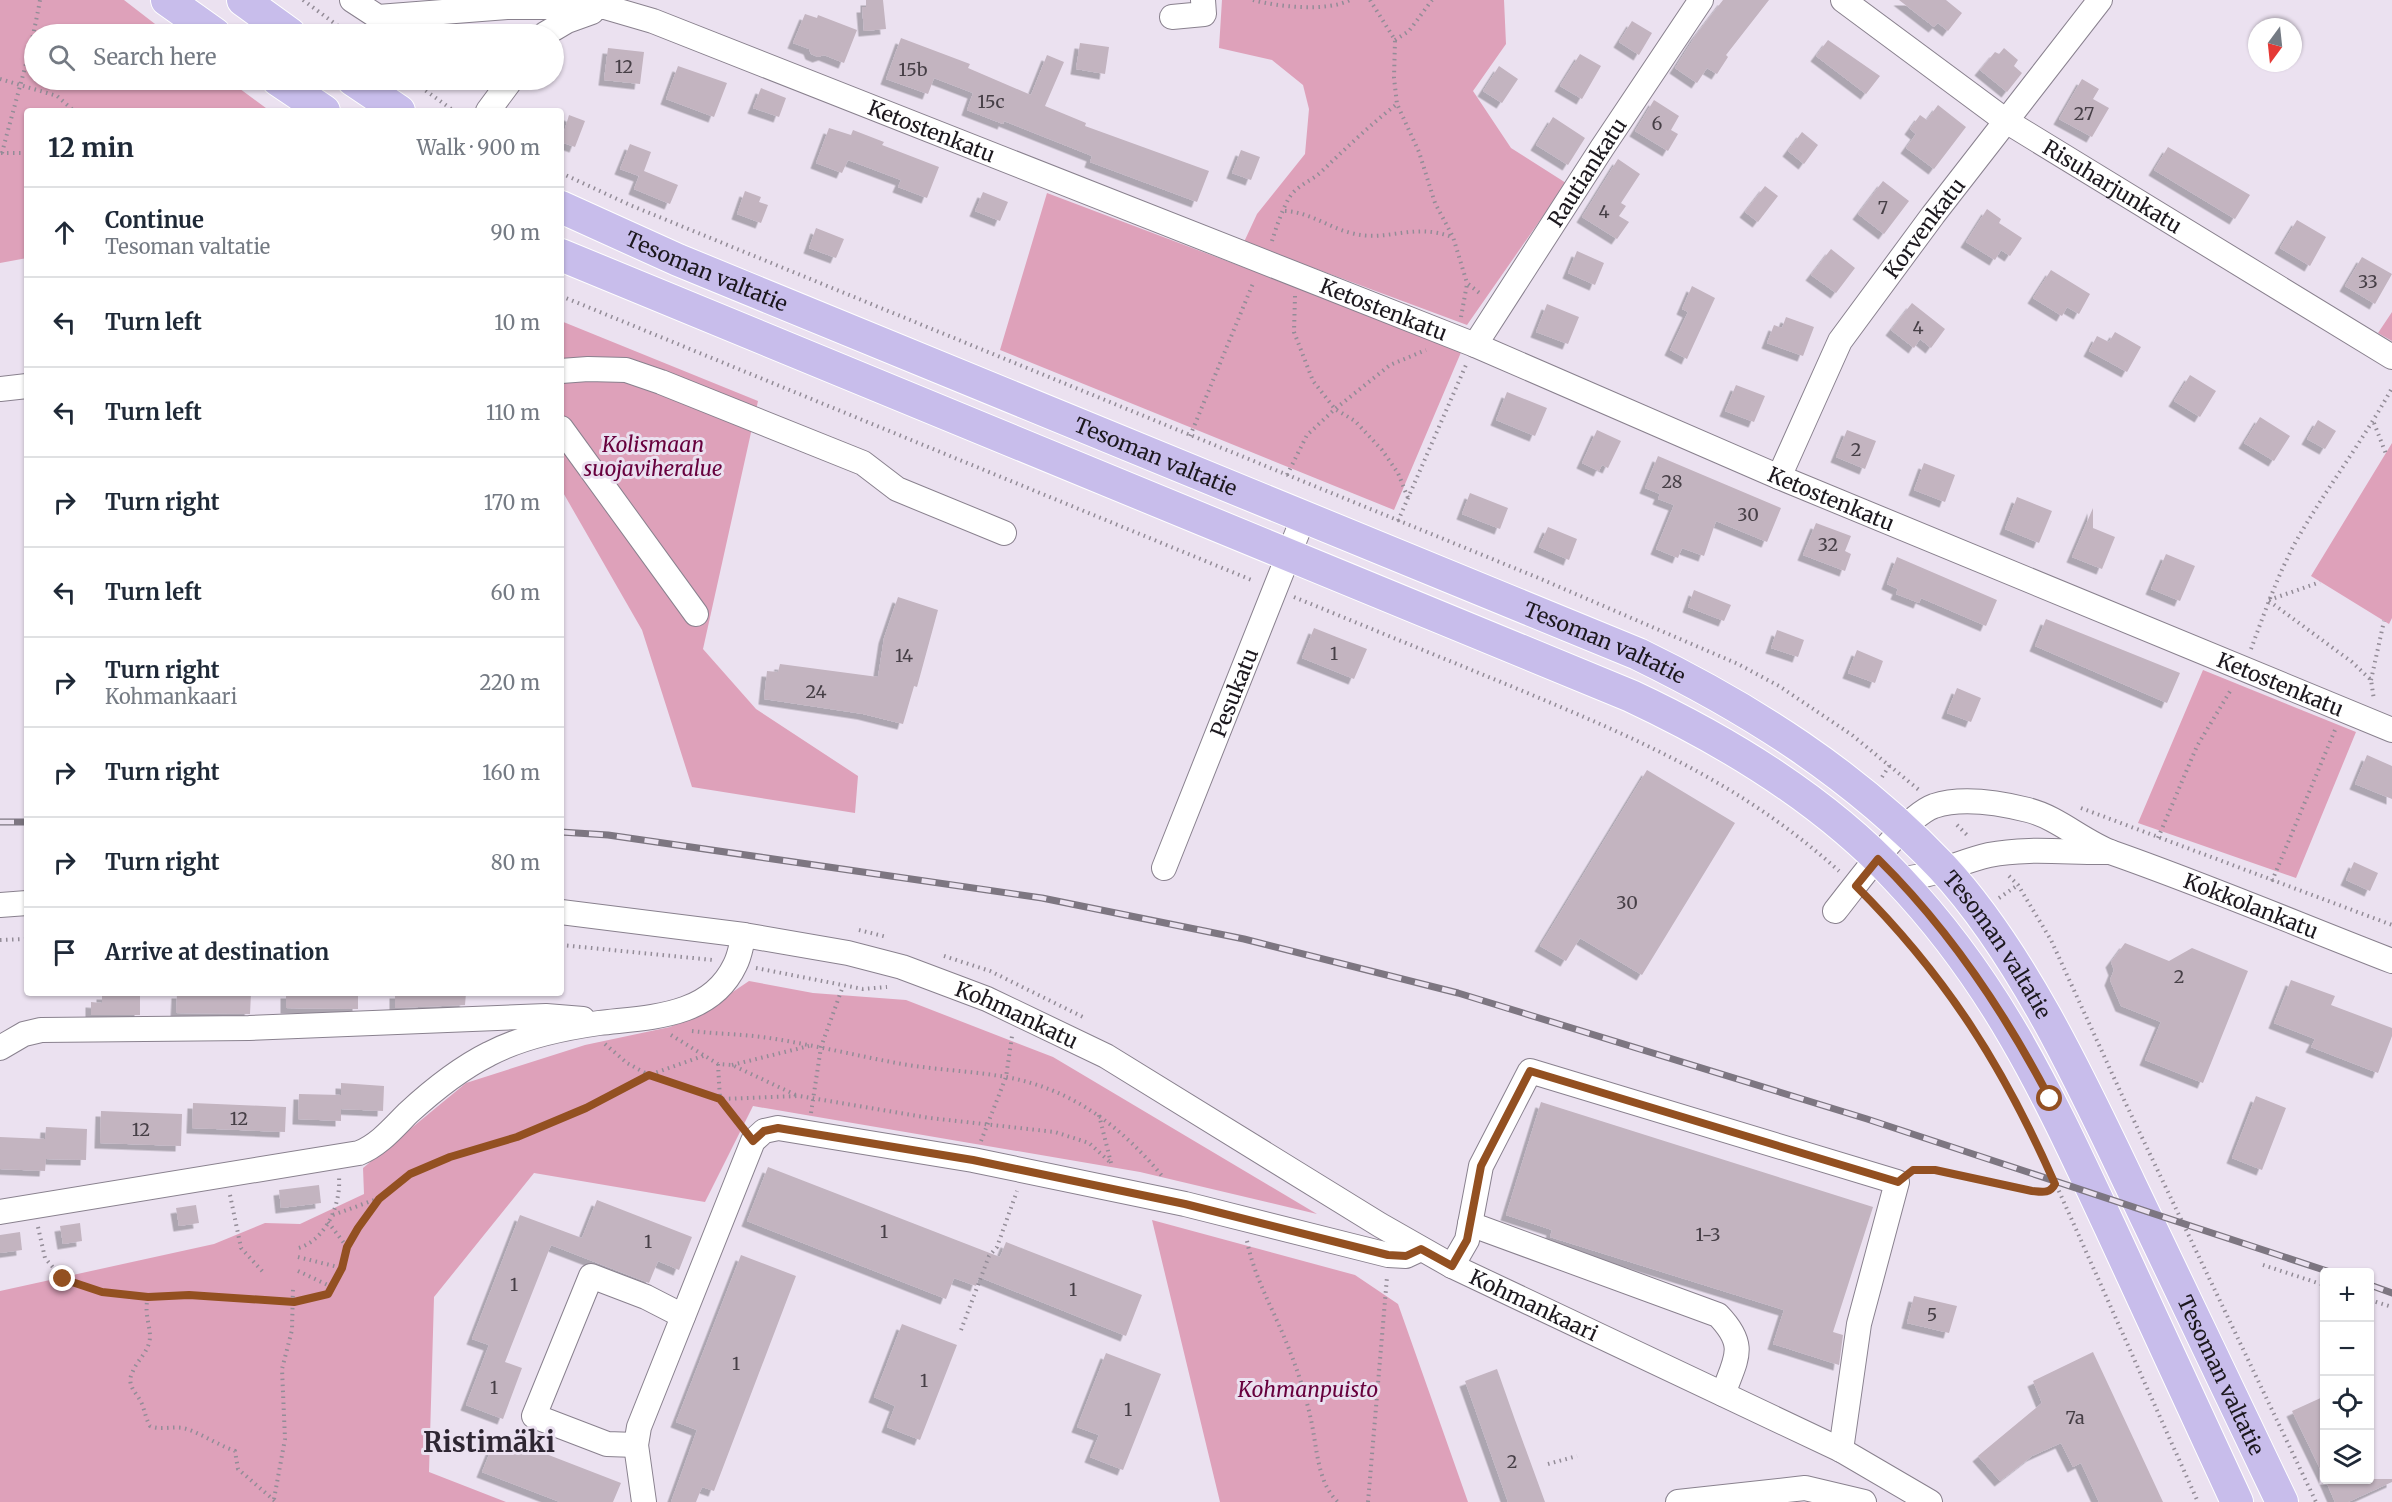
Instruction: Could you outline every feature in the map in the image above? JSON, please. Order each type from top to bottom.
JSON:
[{"type":"main road","points":[[167,0],[201,24]]},
{"type":"main road","points":[[243,0],[276,24]]},
{"type":"main road","points":[[293,90],[320,108]]},
{"type":"main road","points":[[368,90],[395,108]]},
{"type":"main road","name":"Tesoman valtatie","points":[[564,208],[689,264],[1638,654],[1701,684],[1793,740],[1833,768],[1904,829],[1944,869],[2014,962],[2093,1106],[2282,1502]]},
{"type":"main road","name":"Tesoman valtatie","points":[[564,256],[1666,713],[1710,736],[1778,778],[1888,869],[1983,983],[2025,1051],[2061,1122],[2237,1502]]},
{"type":"street","name":"Ketostenkatu","points":[[352,0],[378,17],[507,7],[604,7],[652,21],[1458,339],[1779,477],[2392,730]]},
{"type":"street","points":[[562,24],[604,7],[634,0]]},
{"type":"street","points":[[1172,17],[1204,14],[1203,0]]},
{"type":"street","name":"Rautiankatu","points":[[1458,339],[1602,148],[1701,0]]},
{"type":"street","name":"Risuharjunkatu","points":[[1843,0],[2006,121],[2392,357]]},
{"type":"street","name":"Korvenkatu","points":[[1779,477],[1840,341],[2100,0]]},
{"type":"street","points":[[490,108],[504,90]]},
{"type":"street","points":[[564,371],[626,370],[661,382],[863,463],[897,489],[1004,533]]},
{"type":"street","points":[[0,389],[24,386]]},
{"type":"street","points":[[564,432],[696,614]]},
{"type":"street","name":"Pesukatu","points":[[1164,868],[1304,516]]},
{"type":"street","name":"Kokkolankatu","points":[[2110,852],[2005,853],[1914,879],[1888,869],[1904,829],[1922,812],[1936,805],[1960,802],[1991,804],[2031,811],[2066,826],[2110,852],[2392,961]]},
{"type":"street","points":[[1835,912],[1856,886],[1888,869]]},
{"type":"street","points":[[0,905],[24,903]]},
{"type":"street","name":"Kohmankatu","points":[[564,912],[744,935],[848,953],[902,967],[949,983],[1050,1027],[1106,1056],[1421,1249]]},
{"type":"street","points":[[0,1212],[338,1159],[368,1150],[434,1090],[490,1053],[530,1039],[592,1025],[647,1024],[706,999],[729,977],[736,964],[744,935]]},
{"type":"street","points":[[0,1048],[24,1034],[41,1030],[249,1028],[546,1016],[568,1016],[592,1025]]},
{"type":"street","points":[[1452,1266],[1467,1240],[1481,1166],[1530,1071],[1898,1182],[1859,1323],[1841,1450]]},
{"type":"street","points":[[644,1502],[636,1445],[639,1427],[753,1141],[764,1131],[778,1128],[933,1151],[1185,1204],[1388,1255],[1406,1256],[1421,1249]]},
{"type":"street","points":[[1470,1224],[1718,1315],[1734,1332],[1738,1350],[1723,1394]]},
{"type":"street","name":"Kohmankaari","points":[[1421,1249],[1452,1266],[1841,1450],[1879,1470],[1930,1502]]},
{"type":"street","points":[[636,1445],[607,1444],[534,1416],[591,1276],[646,1297],[683,1316]]},
{"type":"street","points":[[1678,1502],[1805,1488],[1864,1502],[1879,1470]]},
{"type":"path","points":[[35,24],[40,0]]},
{"type":"path","points":[[303,0],[335,24]]},
{"type":"path","points":[[1253,0],[1289,6],[1339,6],[1350,0]]},
{"type":"path","points":[[1370,0],[1395,40],[1394,78],[1397,104],[1419,152],[1435,203],[1453,237],[1467,283],[1458,339],[1408,498],[1398,521]]},
{"type":"path","points":[[1395,40],[1409,31],[1432,0]]},
{"type":"path","points":[[24,70],[1,153],[24,153]]},
{"type":"path","points":[[0,80],[24,86]]},
{"type":"path","points":[[36,90],[57,96],[71,108]]},
{"type":"path","points":[[425,90],[450,108]]},
{"type":"path","points":[[1190,436],[1288,200],[1299,186],[1320,173],[1330,161],[1353,145],[1397,104]]},
{"type":"path","points":[[1285,211],[1298,212],[1351,233],[1368,236],[1434,230],[1453,237]]},
{"type":"path","points":[[1296,275],[1294,332],[1313,381],[1335,409],[1355,421],[1382,450],[1398,473],[1408,498]]},
{"type":"path","points":[[1467,283],[1478,292]]},
{"type":"path","points":[[564,297],[1592,719],[1665,752],[1765,812],[1821,855],[1856,886],[1920,954],[1987,1049],[2028,1123],[2198,1502]]},
{"type":"path","points":[[1287,475],[1307,435],[1335,409],[1390,365],[1458,339]]},
{"type":"path","points":[[2392,387],[2373,422],[2335,476],[2294,545],[2242,667],[2227,699],[2197,746],[2158,838],[2272,881],[2322,896],[2392,925]]},
{"type":"path","points":[[2373,422],[2386,454]]},
{"type":"path","points":[[2269,601],[2320,582]]},
{"type":"path","points":[[2269,601],[2352,662],[2371,680]]},
{"type":"path","points":[[2380,706],[2374,700],[2371,680],[2384,621]]},
{"type":"path","points":[[2272,881],[2344,709]]},
{"type":"path","points":[[0,940],[24,939]]},
{"type":"path","points":[[935,954],[990,971],[1089,1020]]},
{"type":"path","points":[[811,1109],[821,1047],[843,986]]},
{"type":"path","points":[[647,1024],[676,1029]]},
{"type":"path","points":[[647,1024],[706,1055],[718,1064],[732,1065],[812,1045]]},
{"type":"path","points":[[592,1025],[627,1063],[649,1075],[720,1099],[799,1096],[930,1118],[1055,1132],[1089,1143],[1111,1163]]},
{"type":"path","points":[[982,1138],[1006,1077],[1013,1029]]},
{"type":"path","points":[[687,1031],[766,1037],[909,1065],[1006,1077],[1044,1086],[1073,1099],[1099,1115],[1150,1161],[1185,1204]]},
{"type":"path","points":[[34,1207],[45,1258],[63,1279],[102,1292],[148,1297],[189,1295],[294,1302],[328,1294],[342,1268],[347,1247],[379,1199],[410,1174],[450,1157],[517,1137],[586,1108],[649,1075],[706,1055]]},
{"type":"path","points":[[718,1064],[720,1099],[753,1141]]},
{"type":"path","points":[[732,1065],[799,1096]]},
{"type":"path","points":[[1099,1115],[1117,1190]]},
{"type":"path","points":[[298,1248],[311,1244],[333,1215],[340,1185],[338,1159]]},
{"type":"path","points":[[960,1330],[989,1256],[997,1247],[1024,1170]]},
{"type":"path","points":[[1898,1182],[1913,1170],[1924,1170],[2047,1192],[2055,1184]]},
{"type":"path","points":[[227,1176],[241,1248],[263,1272]]},
{"type":"path","points":[[333,1215],[379,1199]]},
{"type":"path","points":[[1243,1218],[1252,1267],[1279,1325],[1302,1386],[1323,1478],[1332,1496],[1338,1502]]},
{"type":"path","points":[[328,1222],[347,1247]]},
{"type":"path","points":[[1368,1502],[1388,1255]]},
{"type":"path","points":[[298,1257],[342,1268]]},
{"type":"path","points":[[2263,1265],[2320,1283]]},
{"type":"path","points":[[298,1271],[333,1287]]},
{"type":"path","points":[[2211,1282],[2316,1502]]},
{"type":"path","points":[[275,1500],[285,1439],[282,1369],[292,1329],[293,1287]]},
{"type":"path","points":[[148,1297],[145,1311],[150,1341],[133,1371],[130,1383],[132,1391],[141,1401],[150,1426],[158,1430],[173,1427],[187,1429],[211,1442],[235,1451],[238,1469],[275,1500]]},
{"type":"path","points":[[2374,1301],[2392,1307]]},
{"type":"path","points":[[1548,1464],[1577,1456]]},
{"type":"green space","points":[[0,0],[124,0],[155,24],[24,24],[24,90],[242,90],[266,108],[24,108],[24,259],[0,263]]},
{"type":"green space","points":[[1222,0],[1504,0],[1506,44],[1473,91],[1511,148],[1566,183],[1467,325],[1244,242],[1257,214],[1305,154],[1309,109],[1303,85],[1272,60],[1219,48]]},
{"type":"green space","points":[[1047,193],[1462,350],[1394,510],[1000,350]]},
{"type":"green space","points":[[2392,312],[2392,341],[2378,333]]},
{"type":"green space","name":"Kolismaan suojaviheralue","points":[[564,322],[758,401],[703,649],[756,709],[858,776],[855,813],[692,787],[642,630],[564,494]]},
{"type":"green space","points":[[2392,443],[2392,618],[2389,624],[2311,576]]},
{"type":"green space","points":[[2203,670],[2356,732],[2296,878],[2138,823]]},
{"type":"green space","points":[[749,981],[813,993],[906,1000],[1053,1057],[1317,1214],[1140,1172],[753,1106],[705,1202],[534,1173],[434,1297],[429,1472],[506,1502],[0,1502],[0,1291],[214,1244],[265,1223],[300,1224],[364,1194],[363,1168],[466,1083],[585,1045],[670,1027],[700,1014]]},
{"type":"green space","name":"Kohmanpuisto","points":[[1152,1220],[1355,1275],[1398,1304],[1468,1502],[1220,1502]]},
{"type":"building","points":[[866,0],[883,0],[886,29],[864,31],[862,7],[866,7]]},
{"type":"building","points":[[1723,0],[1769,0],[1726,55],[1728,57],[1717,74],[1707,68],[1697,83],[1675,68],[1696,35]]},
{"type":"building","points":[[1899,0],[1946,0],[1962,13],[1948,31],[1938,23],[1934,27]]},
{"type":"building","points":[[805,14],[817,18],[818,15],[857,30],[844,63],[824,55],[818,57],[811,54],[809,49],[793,43]]},
{"type":"building","points":[[1632,21],[1652,33],[1639,55],[1619,42]]},
{"type":"building","points":[[901,38],[970,64],[968,68],[1031,95],[1047,55],[1064,62],[1045,106],[1086,123],[1085,126],[1209,171],[1197,202],[1090,162],[1092,156],[1004,121],[1003,124],[967,110],[973,93],[934,78],[928,94],[886,79]]},
{"type":"building","points":[[1828,40],[1880,76],[1866,94],[1816,56]]},
{"type":"building","points":[[1080,43],[1109,47],[1105,74],[1076,69]]},
{"type":"building","points":[[608,48],[644,52],[640,84],[604,80]]},
{"type":"building","points":[[2004,48],[2018,60],[2014,66],[2022,73],[2007,92],[1980,70],[1995,52],[1999,54]]},
{"type":"building","points":[[1580,54],[1601,66],[1582,99],[1560,86]]},
{"type":"building","points":[[678,66],[727,83],[714,117],[666,99]]},
{"type":"building","points":[[1499,66],[1518,79],[1502,103],[1483,91]]},
{"type":"building","points":[[2082,79],[2099,89],[2093,99],[2109,108],[2092,137],[2059,119]]},
{"type":"building","points":[[761,88],[786,98],[779,117],[753,108]]},
{"type":"building","points":[[1654,100],[1679,116],[1671,130],[1678,134],[1668,151],[1635,131]]},
{"type":"building","points":[[1938,105],[1966,127],[1934,169],[1906,148],[1916,134],[1910,129],[1920,115],[1927,120]]},
{"type":"building","points":[[569,115],[585,121],[575,147],[564,143],[564,132]]},
{"type":"building","points":[[1553,117],[1585,138],[1568,165],[1536,145]]},
{"type":"building","points":[[829,128],[851,135],[853,130],[884,142],[882,145],[939,167],[927,198],[898,187],[901,180],[848,160],[842,173],[816,163]]},
{"type":"building","points":[[1802,132],[1818,145],[1804,164],[1788,151]]},
{"type":"building","points":[[630,144],[651,152],[644,171],[678,185],[670,204],[634,189],[639,176],[620,169]]},
{"type":"building","points":[[2168,147],[2250,195],[2235,219],[2154,170]]},
{"type":"building","points":[[1241,150],[1260,157],[1251,180],[1232,173]]},
{"type":"building","points":[[1618,159],[1640,174],[1621,203],[1626,206],[1619,216],[1629,222],[1617,239],[1582,217]]},
{"type":"building","points":[[1883,181],[1909,201],[1884,234],[1858,214]]},
{"type":"building","points":[[1765,186],[1778,196],[1758,222],[1745,212]]},
{"type":"building","points":[[745,191],[761,197],[759,202],[768,205],[761,223],[737,214]]},
{"type":"building","points":[[983,192],[1008,202],[1000,221],[975,211]]},
{"type":"building","points":[[1987,209],[2001,219],[1999,223],[2022,238],[2010,256],[2001,250],[1995,260],[1966,242]]},
{"type":"building","points":[[2297,220],[2326,237],[2310,266],[2280,248]]},
{"type":"building","points":[[816,228],[844,239],[836,258],[809,248]]},
{"type":"building","points":[[1831,249],[1855,268],[1836,293],[1811,275]]},
{"type":"building","points":[[1577,251],[1604,263],[1595,285],[1568,273]]},
{"type":"building","points":[[2362,257],[2392,274],[2375,304],[2345,286]]},
{"type":"building","points":[[2051,270],[2090,294],[2079,314],[2067,307],[2062,316],[2033,298]]},
{"type":"building","points":[[1692,286],[1715,298],[1687,359],[1670,350],[1688,312],[1682,309]]},
{"type":"building","points":[[1912,303],[1945,329],[1931,348],[1920,339],[1914,348],[1891,330]]},
{"type":"building","points":[[1547,304],[1579,317],[1568,344],[1536,332]]},
{"type":"building","points":[[1786,317],[1814,327],[1803,356],[1767,343],[1774,325],[1782,328]]},
{"type":"building","points":[[2115,332],[2141,347],[2127,372],[2089,351],[2097,336],[2109,342]]},
{"type":"building","points":[[2190,375],[2216,391],[2200,417],[2174,401]]},
{"type":"building","points":[[1736,385],[1765,396],[1754,422],[1725,411]]},
{"type":"building","points":[[1507,392],[1547,408],[1535,436],[1496,420]]},
{"type":"building","points":[[2260,417],[2290,436],[2274,461],[2244,443]]},
{"type":"building","points":[[2318,420],[2336,431],[2325,449],[2307,439]]},
{"type":"building","points":[[1597,430],[1621,441],[1608,468],[1602,465],[1599,471],[1582,463]]},
{"type":"building","points":[[1847,430],[1876,441],[1865,469],[1836,457]]},
{"type":"building","points":[[1658,456],[1781,508],[1767,542],[1716,521],[1704,556],[1682,548],[1678,558],[1656,549],[1674,505],[1658,499],[1660,494],[1645,488]]},
{"type":"building","points":[[1924,463],[1955,475],[1945,502],[1914,490]]},
{"type":"building","points":[[1470,493],[1508,508],[1500,529],[1462,514]]},
{"type":"building","points":[[2017,497],[2052,511],[2039,543],[2005,529]]},
{"type":"building","points":[[2093,508],[2093,528],[2115,537],[2102,569],[2072,557]]},
{"type":"building","points":[[1816,523],[1851,536],[1845,551],[1851,554],[1845,571],[1803,555]]},
{"type":"building","points":[[1548,527],[1577,539],[1569,560],[1539,547]]},
{"type":"building","points":[[2166,554],[2195,566],[2180,601],[2151,589]]},
{"type":"building","points":[[1897,557],[1997,600],[1986,626],[1921,598],[1919,603],[1896,594],[1898,589],[1887,584]]},
{"type":"building","points":[[1694,590],[1731,605],[1724,621],[1688,607]]},
{"type":"building","points":[[898,597],[938,610],[917,687],[914,686],[903,724],[863,714],[764,699],[767,671],[778,672],[780,664],[878,677],[884,638]]},
{"type":"building","points":[[2046,619],[2180,673],[2167,703],[2035,646]]},
{"type":"building","points":[[1314,628],[1367,649],[1354,679],[1302,658]]},
{"type":"building","points":[[1777,630],[1804,640],[1798,657],[1771,648]]},
{"type":"building","points":[[1857,650],[1883,661],[1875,683],[1848,673]]},
{"type":"building","points":[[1957,688],[1981,698],[1971,722],[1947,713]]},
{"type":"building","points":[[2367,755],[2392,766],[2392,799],[2355,784]]},
{"type":"building","points":[[1647,770],[1735,823],[1642,975],[1580,938],[1566,961],[1540,946]]},
{"type":"building","points":[[2354,862],[2378,873],[2370,891],[2346,880]]},
{"type":"building","points":[[2125,943],[2169,961],[2192,948],[2248,971],[2203,1083],[2145,1060],[2161,1022],[2121,1006],[2110,980],[2114,970],[2111,962]]},
{"type":"building","points":[[2291,980],[2335,996],[2331,1005],[2392,1028],[2392,1036],[2378,1073],[2311,1047],[2315,1039],[2274,1023]]},
{"type":"building","points":[[102,996],[140,996],[140,1015],[91,1015],[91,1002],[102,1003]]},
{"type":"building","points":[[177,996],[251,996],[250,1014],[176,1013]]},
{"type":"building","points":[[286,996],[358,996],[358,1009],[286,1008]]},
{"type":"building","points":[[395,996],[466,996],[465,1005],[395,1008]]},
{"type":"building","points":[[341,1083],[384,1086],[383,1111],[341,1109],[341,1121],[298,1119],[299,1094],[341,1095]]},
{"type":"building","points":[[2256,1096],[2286,1108],[2262,1170],[2232,1158]]},
{"type":"building","points":[[1541,1102],[1873,1207],[1833,1332],[1843,1335],[1839,1365],[1773,1344],[1784,1310],[1550,1237],[1552,1230],[1506,1215]]},
{"type":"building","points":[[193,1103],[286,1107],[285,1132],[192,1128]]},
{"type":"building","points":[[101,1111],[182,1114],[181,1146],[100,1143]]},
{"type":"building","points":[[46,1127],[87,1129],[86,1160],[46,1159],[45,1171],[0,1169],[0,1137],[45,1139]]},
{"type":"building","points":[[768,1167],[1000,1257],[1006,1242],[1142,1295],[1126,1336],[979,1277],[976,1286],[954,1278],[946,1299],[747,1221]]},
{"type":"building","points":[[319,1185],[321,1203],[281,1208],[279,1190]]},
{"type":"building","points":[[597,1200],[692,1237],[679,1270],[658,1261],[649,1283],[551,1245],[505,1362],[522,1368],[503,1419],[466,1405],[489,1345],[472,1339],[520,1215],[582,1238]]},
{"type":"building","points":[[196,1205],[199,1223],[179,1226],[176,1208]]},
{"type":"building","points":[[80,1223],[82,1241],[63,1244],[60,1226]]},
{"type":"building","points":[[20,1232],[22,1250],[0,1253],[0,1235]]},
{"type":"building","points":[[741,1255],[796,1276],[714,1491],[702,1487],[696,1502],[671,1502],[697,1430],[676,1422]]},
{"type":"building","points":[[1914,1296],[1957,1306],[1949,1333],[1907,1323]]},
{"type":"building","points":[[902,1324],[957,1345],[920,1440],[887,1427],[895,1406],[874,1397]]},
{"type":"building","points":[[2093,1352],[2163,1502],[2099,1502],[2081,1463],[2073,1467],[2061,1443],[2032,1456],[2000,1481],[1978,1456],[2042,1403],[2033,1381]]},
{"type":"building","points":[[1106,1353],[1161,1374],[1123,1470],[1090,1457],[1099,1435],[1077,1427]]},
{"type":"building","points":[[1497,1369],[1545,1502],[1508,1502],[1465,1381]]},
{"type":"building","points":[[2320,1398],[2320,1469],[2292,1411]]},
{"type":"building","points":[[497,1435],[621,1483],[613,1502],[560,1502],[482,1472]]},
{"type":"building","points":[[2374,1479],[2392,1479],[2392,1482],[2348,1502],[2335,1502],[2327,1484],[2374,1484]]},
{"type":"railway","points":[[0,822],[24,822]]},
{"type":"railway","points":[[564,832],[608,835],[1042,898],[1244,939],[1458,993],[1867,1119],[2320,1269]]},
{"type":"railway","points":[[2374,1286],[2392,1293]]},
{"type":"district","name":"Ristimäki","points":[[489,1442]]},
{"type":"route","points":[[63,1279],[102,1292],[148,1297],[189,1295],[294,1302],[328,1294],[342,1268],[347,1247],[358,1228],[379,1199],[410,1174],[450,1157],[517,1137],[547,1122],[586,1108],[637,1084],[649,1075],[720,1099],[753,1141],[764,1131],[778,1128],[933,1151],[1185,1204],[1388,1255],[1406,1256],[1421,1249],[1452,1266],[1467,1240],[1481,1166],[1530,1071],[1898,1182],[1913,1170],[1935,1170],[2032,1191],[2047,1192],[2055,1184],[2033,1133],[1987,1049],[1920,954],[1856,886],[1878,859],[1946,935],[1983,983],[2025,1051],[2050,1099]]}]
